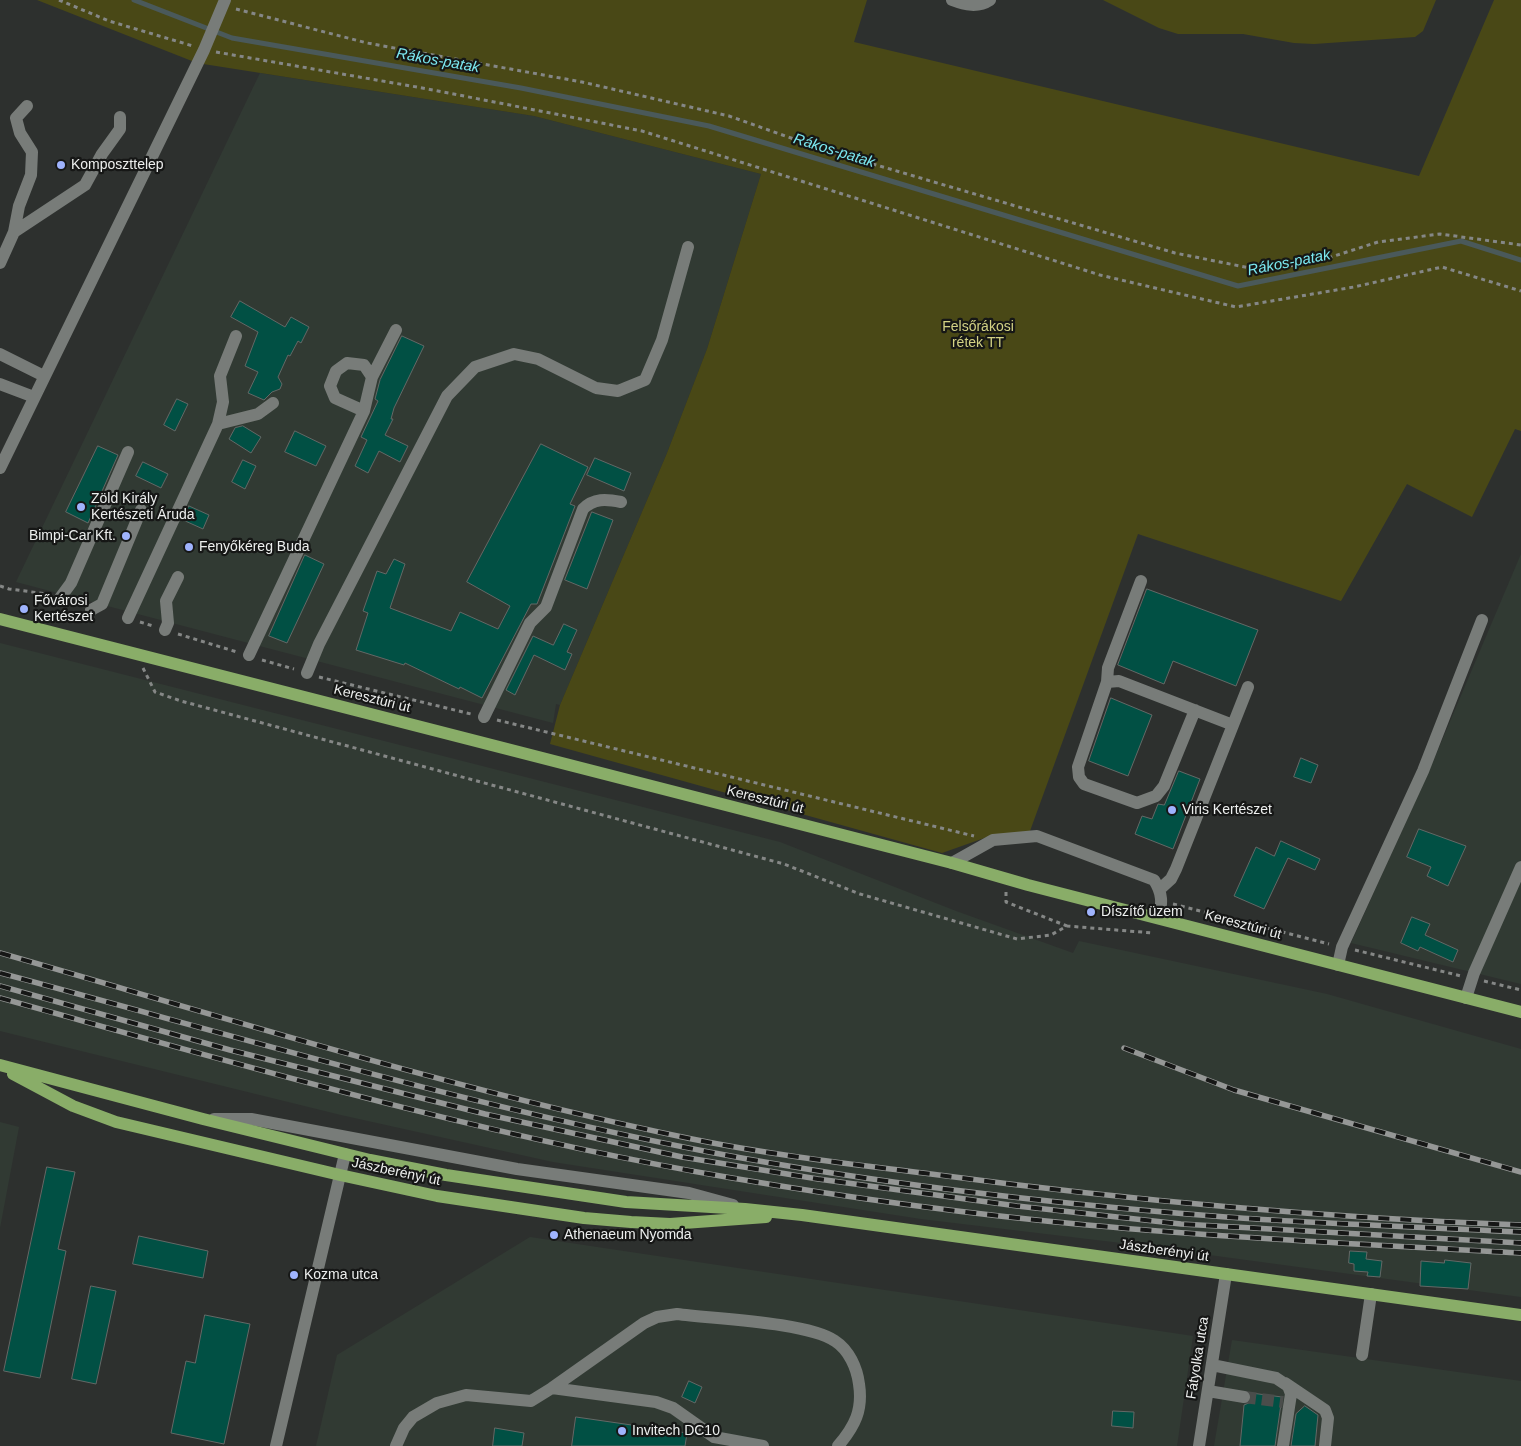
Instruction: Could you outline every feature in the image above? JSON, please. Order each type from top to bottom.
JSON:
[{"type":"main road","name":"Keresztúri út","points":[[0,619],[952,863],[1006,879],[1521,1012]]},
{"type":"main road","name":"Jászberényi út","points":[[0,1066],[345,1154],[446,1175],[580,1196],[655,1205],[745,1209],[802,1216],[1521,1315]]},
{"type":"main road","name":"Jászberényi út","points":[[0,1066],[90,1113],[340,1175],[437,1196],[584,1218],[631,1222],[670,1224],[802,1216]]},
{"type":"street","points":[[952,0],[961,4],[982,5],[990,0]]},
{"type":"street","points":[[0,468],[206,46],[222,8]]},
{"type":"street","points":[[0,263],[14,232],[19,206],[31,175],[32,152],[20,133],[16,118],[27,106]]},
{"type":"street","points":[[14,232],[85,185],[102,154],[120,129],[120,117]]},
{"type":"street","points":[[307,674],[319,644],[447,396],[475,367],[514,354],[538,359],[596,388],[618,391],[645,380],[662,340],[688,247]]},
{"type":"street","points":[[249,655],[364,411],[372,377],[396,330]]},
{"type":"street","points":[[128,618],[218,424],[223,402],[220,376],[236,336]]},
{"type":"street","points":[[0,354],[44,376]]},
{"type":"street","points":[[364,411],[335,398],[330,386],[336,371],[347,362],[364,365],[372,377]]},
{"type":"street","points":[[0,384],[34,397]]},
{"type":"street","points":[[218,424],[258,414],[273,403]]},
{"type":"street","points":[[60,598],[71,583],[128,452]]},
{"type":"street","points":[[484,717],[530,623],[546,607],[583,509],[591,501],[608,499],[621,502]]},
{"type":"street","points":[[91,610],[102,604],[141,510]]},
{"type":"street","points":[[165,630],[168,623],[166,601],[178,577]]},
{"type":"street","points":[[1141,581],[1108,668],[1107,682],[1078,767],[1079,777],[1084,784],[1137,803],[1156,796],[1164,786],[1195,710]]},
{"type":"street","points":[[1338,965],[1342,948],[1423,771],[1482,620]]},
{"type":"street","points":[[1107,682],[1119,681],[1233,725]]},
{"type":"street","points":[[1160,889],[1171,879],[1176,870],[1248,687]]},
{"type":"street","points":[[952,863],[994,840],[1038,836],[1154,880],[1160,889],[1163,902],[1159,918]]},
{"type":"street","points":[[1466,998],[1474,973],[1521,867]]},
{"type":"street","name":"Jászberényi út","points":[[203,1119],[251,1119],[517,1169],[690,1194],[745,1209]]},
{"type":"street","points":[[276,1446],[345,1154]]},
{"type":"street","name":"Fátyolka utca","points":[[1199,1446],[1226,1274]]},
{"type":"street","points":[[1362,1355],[1371,1294]]},
{"type":"street","points":[[396,1446],[404,1428],[413,1417],[437,1403],[466,1395],[531,1401],[644,1323],[657,1317],[677,1314],[805,1329],[836,1342],[848,1355],[858,1379],[859,1412],[852,1428],[838,1446]]},
{"type":"street","points":[[1212,1365],[1276,1378],[1325,1410],[1328,1418],[1325,1446]]},
{"type":"street","points":[[1283,1446],[1286,1403],[1291,1390],[1285,1383]]},
{"type":"street","points":[[552,1388],[656,1402],[673,1408],[714,1437],[763,1446]]},
{"type":"street","points":[[1208,1390],[1244,1396]]},
{"type":"path","points":[[59,0],[109,21],[206,46],[642,132],[1100,275],[1236,307],[1354,287],[1442,267],[1521,291]]},
{"type":"path","points":[[222,8],[367,43],[582,82],[729,116],[822,149],[1166,251],[1265,272],[1328,258],[1378,242],[1440,234],[1521,245]]},
{"type":"path","points":[[140,655],[144,672],[155,692],[181,701],[784,864],[860,894],[1016,939],[1051,935],[1067,926]]},
{"type":"path","points":[[1006,879],[1006,902],[1067,926],[1153,933],[1175,923]]},
{"type":"shaded area","points":[[260,73],[534,116],[761,174],[707,349],[667,453],[560,705],[556,704],[553,723],[16,582]]},
{"type":"shaded area","points":[[1521,554],[1521,984],[1351,943],[1432,764]]},
{"type":"shaded area","points":[[0,643],[780,842],[956,911],[1073,953],[1079,941],[1327,994],[1521,1049],[1521,1297],[1113,1242],[921,1219],[553,1162],[341,1115],[0,1031]]},
{"type":"shaded area","points":[[0,1122],[19,1127],[0,1228]]},
{"type":"shaded area","points":[[530,1237],[1193,1336],[1177,1446],[316,1446],[337,1355]]},
{"type":"shaded area","points":[[1232,1340],[1521,1381],[1521,1446],[1214,1446]]},
{"type":"green space","name":"Felsőrákosi rétek TT","points":[[37,0],[867,0],[854,42],[1419,176],[1494,0],[1521,0],[1521,431],[1515,429],[1472,517],[1407,484],[1341,601],[1138,534],[1030,831],[990,836],[942,853],[550,744],[560,705],[667,453],[707,349],[761,174],[534,116],[197,63]]},
{"type":"green space","points":[[1103,0],[1436,0],[1423,31],[1415,37],[1314,44],[1294,43],[1243,34],[1178,34],[1159,28]]},
{"type":"building","points":[[240,301],[285,327],[291,317],[309,327],[301,343],[298,341],[290,356],[288,355],[278,377],[282,384],[280,389],[272,392],[264,400],[248,393],[258,372],[245,366],[258,332],[231,317]]},
{"type":"building","points":[[402,336],[424,346],[394,408],[391,419],[393,419],[385,435],[408,446],[400,462],[379,451],[368,473],[355,466],[367,440],[361,437],[378,401],[375,399],[380,380]]},
{"type":"building","points":[[177,399],[188,404],[175,431],[164,425]]},
{"type":"building","points":[[243,426],[261,437],[251,453],[229,439],[235,428]]},
{"type":"building","points":[[295,431],[326,446],[316,466],[285,452]]},
{"type":"building","points":[[541,444],[588,467],[570,504],[575,506],[537,604],[531,604],[482,698],[405,663],[404,665],[356,650],[368,613],[363,611],[377,571],[386,574],[394,559],[405,564],[390,608],[451,631],[460,612],[498,629],[510,606],[467,582]]},
{"type":"building","points":[[98,446],[118,455],[88,523],[66,512]]},
{"type":"building","points":[[595,458],[631,473],[624,491],[587,475]]},
{"type":"building","points":[[243,460],[256,466],[245,489],[232,482]]},
{"type":"building","points":[[143,462],[168,474],[161,488],[136,476]]},
{"type":"building","points":[[189,506],[209,515],[203,529],[183,520]]},
{"type":"building","points":[[592,512],[613,520],[587,589],[565,580]]},
{"type":"building","points":[[305,555],[324,564],[287,643],[269,636]]},
{"type":"building","points":[[1147,589],[1258,630],[1236,686],[1173,661],[1164,684],[1118,665]]},
{"type":"building","points":[[564,624],[577,630],[567,652],[572,654],[565,670],[534,655],[515,695],[506,690],[533,636],[553,645]]},
{"type":"building","points":[[1111,698],[1152,715],[1128,776],[1089,761]]},
{"type":"building","points":[[1301,758],[1318,765],[1311,783],[1294,777]]},
{"type":"building","name":"Viris Kertészet","points":[[1179,771],[1200,779],[1173,849],[1135,834],[1142,816],[1152,819],[1158,804],[1164,805]]},
{"type":"building","points":[[1419,829],[1466,846],[1448,886],[1427,876],[1431,867],[1407,857]]},
{"type":"building","points":[[1281,841],[1320,859],[1315,870],[1288,858],[1264,909],[1234,896],[1256,847],[1274,856]]},
{"type":"building","points":[[1412,917],[1430,924],[1425,935],[1458,950],[1453,962],[1420,947],[1418,951],[1401,943]]},
{"type":"building","points":[[47,1167],[75,1172],[58,1249],[66,1251],[40,1378],[4,1371]]},
{"type":"building","points":[[139,1236],[208,1251],[203,1278],[133,1264]]},
{"type":"building","points":[[1350,1251],[1367,1252],[1366,1259],[1382,1261],[1380,1277],[1367,1276],[1368,1272],[1354,1271],[1354,1264],[1349,1263]]},
{"type":"building","points":[[1445,1260],[1471,1263],[1468,1289],[1420,1286],[1421,1261],[1444,1263]]},
{"type":"building","points":[[91,1286],[116,1291],[96,1384],[72,1379]]},
{"type":"building","points":[[205,1315],[250,1324],[224,1444],[171,1433],[186,1361],[195,1363]]},
{"type":"building","points":[[689,1381],[702,1387],[695,1403],[682,1397]]},
{"type":"building","points":[[1251,1393],[1282,1397],[1275,1446],[1240,1446],[1244,1405],[1251,1402]]},
{"type":"building","points":[[1305,1406],[1318,1415],[1315,1446],[1291,1446],[1296,1414]]},
{"type":"building","points":[[1113,1411],[1134,1412],[1133,1428],[1112,1426]]},
{"type":"building","name":"Invitech DC10","points":[[576,1417],[687,1433],[685,1446],[572,1446]]},
{"type":"building","points":[[495,1428],[524,1433],[522,1446],[493,1446]]},
{"type":"waterway","name":"Rákos-patak","points":[[134,0],[232,38],[521,88],[709,126],[1238,286],[1461,241],[1521,260]]},
{"type":"tunnel","points":[[1244,1397],[1283,1402]]},
{"type":"railway","points":[[0,953],[344,1053],[518,1099],[722,1145],[841,1163],[1152,1200],[1299,1213],[1521,1225]]},
{"type":"railway","points":[[0,973],[441,1092],[619,1134],[837,1174],[966,1192],[1161,1212],[1337,1224],[1521,1232]]},
{"type":"railway","points":[[0,986],[230,1050],[485,1114],[682,1157],[818,1179],[1017,1206],[1181,1224],[1521,1243]]},
{"type":"railway","points":[[0,998],[273,1073],[455,1120],[547,1142],[732,1178],[909,1205],[1087,1225],[1249,1237],[1521,1253]]},
{"type":"railway","points":[[1124,1048],[1234,1090],[1521,1172]]},
{"type":"place","name":"Komposzttelep","points":[[61,165]]},
{"type":"place","name":"Zöld Király Kertészeti Áruda","points":[[81,507]]},
{"type":"place","name":"Bimpi-Car Kft.","points":[[126,536]]},
{"type":"place","name":"Fenyőkéreg Buda","points":[[189,547]]},
{"type":"place","name":"Fővárosi Kertészet","points":[[24,609]]},
{"type":"place","name":"Viris Kertészet","points":[[1172,810]]},
{"type":"place","name":"Díszítő üzem","points":[[1091,912]]},
{"type":"place","name":"Athenaeum Nyomda","points":[[554,1235]]},
{"type":"place","name":"Kozma utca","points":[[294,1275]]},
{"type":"place","name":"Invitech DC10","points":[[622,1431]]}]
